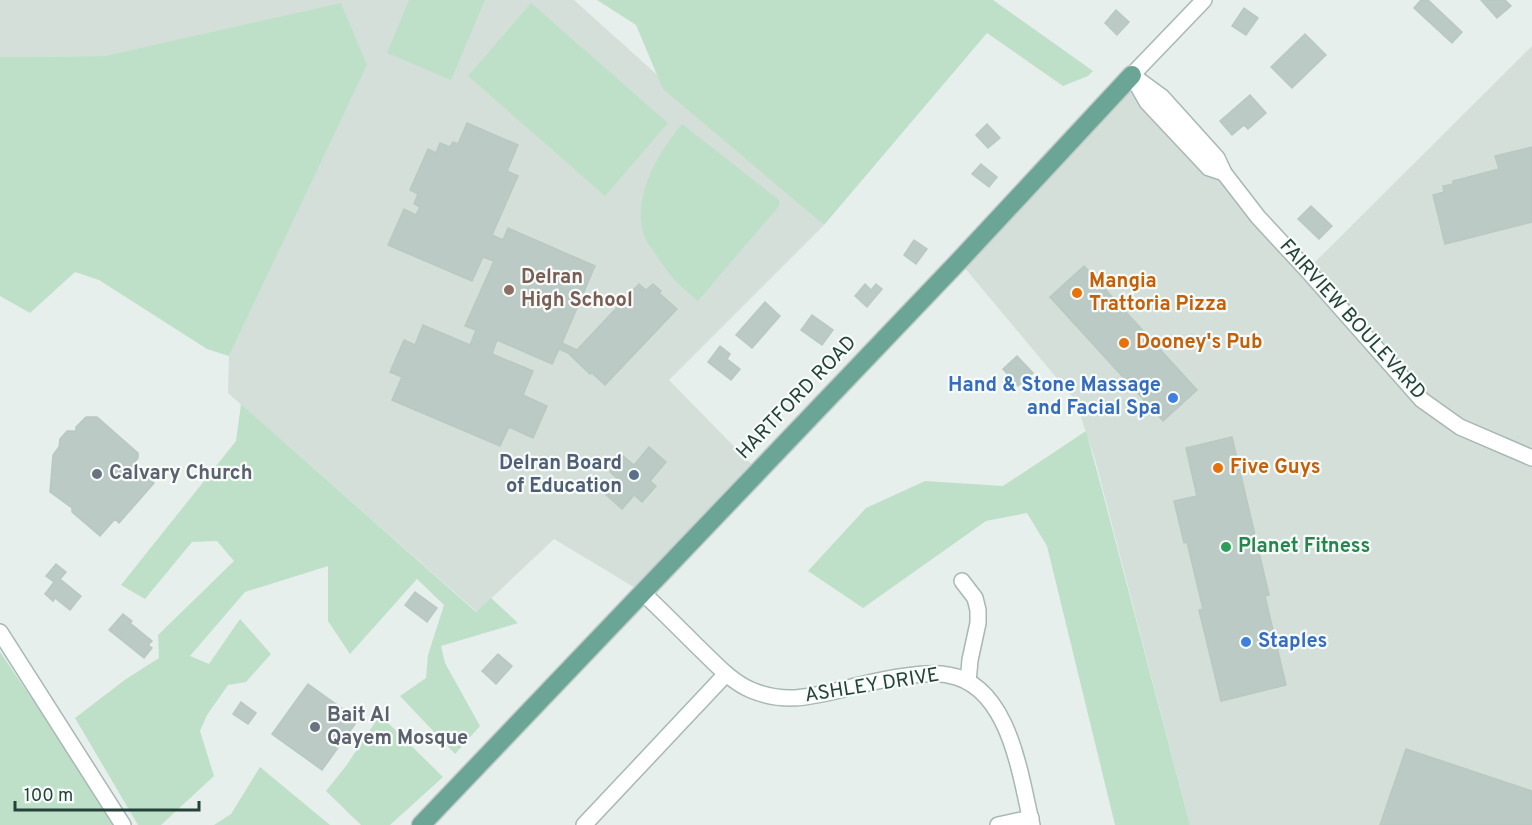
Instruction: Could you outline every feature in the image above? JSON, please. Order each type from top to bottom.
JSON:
[{"type":"main road","name":"HARTFORD ROAD","points":[[421,825],[959,261],[1132,75]]},
{"type":"street","name":"HARTFORD ROAD","points":[[1132,75],[1204,0]]},
{"type":"street","name":"FAIRVIEW BOULEVARD","points":[[1132,75],[1147,102],[1209,168],[1224,173],[1258,217],[1422,400],[1460,428],[1532,458]]},
{"type":"street","points":[[962,581],[975,598],[978,610],[968,682]]},
{"type":"street","name":"ASHLEY DRIVE","points":[[642,592],[726,674],[750,689],[783,699],[807,698],[873,682],[925,674],[949,675],[968,682],[982,692],[1005,724],[1018,762],[1031,822]]},
{"type":"street","points":[[0,632],[123,825]]},
{"type":"street","points":[[584,825],[726,674]]},
{"type":"street","points":[[998,825],[1031,822]]},
{"type":"shaded area","name":"Delran High School","points":[[0,0],[574,0],[824,225],[669,380],[758,471],[642,592],[554,539],[477,612],[228,393],[229,356],[366,65],[341,4],[104,56],[0,57]]},
{"type":"shaded area","points":[[1532,46],[1532,825],[1190,825],[1095,459],[1075,400],[959,261],[1132,75],[1307,270]]},
{"type":"green space","points":[[409,0],[485,0],[451,80],[387,53]]},
{"type":"green space","points":[[597,0],[993,0],[1093,71],[1088,76],[1063,86],[987,33],[824,225],[663,89],[636,25]]},
{"type":"green space","points":[[341,3],[367,65],[229,356],[207,349],[99,280],[75,272],[30,313],[0,296],[0,57],[104,56]]},
{"type":"green space","points":[[531,3],[668,123],[605,196],[468,76]]},
{"type":"green space","points":[[682,124],[779,200],[779,206],[698,301],[679,285],[665,267],[646,240],[641,223],[641,207],[649,177],[664,148]]},
{"type":"green space","points":[[241,404],[476,612],[491,598],[518,623],[441,646],[445,663],[480,726],[455,754],[400,696],[426,678],[428,655],[444,605],[417,579],[350,654],[328,621],[328,566],[245,592],[190,656],[209,664],[240,619],[271,654],[246,682],[228,685],[207,715],[200,731],[214,776],[161,825],[138,825],[75,718],[126,679],[159,658],[158,635],[234,561],[217,541],[192,542],[145,599],[121,585],[236,441]]},
{"type":"green space","points":[[1086,431],[1190,825],[1115,825],[1047,546],[1027,513],[986,521],[863,608],[808,571],[866,508],[925,481],[1003,486]]},
{"type":"green space","points":[[0,652],[118,825],[0,825]]},
{"type":"green space","points":[[380,715],[443,777],[390,825],[361,825],[326,791],[346,766]]},
{"type":"green space","points":[[260,767],[330,825],[214,825],[231,814]]},
{"type":"building","points":[[1421,0],[1428,0],[1462,32],[1452,43],[1414,8]]},
{"type":"building","points":[[1481,0],[1505,0],[1511,6],[1497,18]]},
{"type":"building","points":[[1244,8],[1258,18],[1246,35],[1232,26]]},
{"type":"building","points":[[1116,10],[1129,22],[1117,35],[1105,23]]},
{"type":"building","points":[[1305,34],[1326,55],[1292,88],[1271,67]]},
{"type":"building","points":[[1250,95],[1266,113],[1248,129],[1244,125],[1232,135],[1220,121]]},
{"type":"building","points":[[467,123],[518,145],[507,171],[518,176],[492,235],[503,240],[508,228],[595,266],[562,343],[577,350],[639,284],[646,290],[653,284],[661,291],[659,293],[677,309],[605,385],[568,353],[559,349],[552,364],[497,340],[492,354],[533,371],[523,395],[547,406],[533,438],[509,427],[500,446],[392,400],[402,377],[390,372],[404,340],[415,345],[423,325],[470,345],[476,330],[465,326],[494,261],[483,257],[472,281],[388,245],[404,209],[416,215],[420,207],[414,204],[418,194],[410,190],[428,149],[436,153],[440,143],[450,147],[453,142],[458,144]]},
{"type":"building","points":[[987,124],[1000,138],[988,148],[976,135]]},
{"type":"building","points":[[1532,147],[1532,222],[1445,244],[1433,195],[1444,192],[1443,186],[1453,184],[1453,181],[1499,169],[1495,156]]},
{"type":"building","points":[[981,164],[997,177],[989,187],[972,174]]},
{"type":"building","points":[[1311,206],[1332,226],[1319,239],[1298,219]]},
{"type":"building","points":[[914,240],[927,249],[916,264],[904,255]]},
{"type":"building","points":[[1084,266],[1197,390],[1163,421],[1050,297]]},
{"type":"building","points":[[865,284],[871,290],[876,284],[882,289],[867,307],[855,296]]},
{"type":"building","points":[[765,302],[780,316],[752,348],[736,335]]},
{"type":"building","points":[[812,315],[833,330],[822,345],[801,330]]},
{"type":"building","points":[[720,346],[730,354],[727,359],[740,369],[731,380],[708,362]]},
{"type":"building","points":[[1017,356],[1033,373],[1018,386],[1003,369]]},
{"type":"building","name":"Calvary Church","points":[[86,417],[97,417],[138,453],[138,458],[132,465],[154,483],[119,523],[115,519],[100,536],[72,512],[72,508],[50,492],[53,455],[59,447],[60,439],[67,431],[76,431],[76,427]]},
{"type":"building","points":[[1232,437],[1269,595],[1265,596],[1286,685],[1221,701],[1199,610],[1203,609],[1187,542],[1184,543],[1174,501],[1197,496],[1186,448]]},
{"type":"building","name":"Delran Board of Education","points":[[649,447],[666,462],[650,481],[656,486],[642,502],[634,495],[622,509],[605,494],[618,479],[610,472],[623,456],[634,465]]},
{"type":"building","points":[[56,564],[66,572],[60,579],[81,596],[70,610],[55,598],[53,601],[45,594],[54,582],[46,576]]},
{"type":"building","points":[[415,592],[437,608],[427,622],[405,605]]},
{"type":"building","points":[[123,614],[132,621],[130,623],[152,641],[148,645],[152,648],[144,658],[109,630]]},
{"type":"building","points":[[498,654],[512,666],[496,684],[482,671]]},
{"type":"building","name":"Bait Al Qayem Mosque","points":[[308,684],[358,720],[322,770],[272,734]]},
{"type":"building","points":[[241,702],[256,713],[248,724],[233,714]]},
{"type":"building","points":[[1406,749],[1532,791],[1532,825],[1380,825]]},
{"type":"place","name":"Delran High School","points":[[509,290]]},
{"type":"place","name":"Mangia Trattoria Pizza","points":[[1077,293]]},
{"type":"place","name":"Dooney's Pub","points":[[1124,343]]},
{"type":"place","name":"Hand & Stone Massage and Facial Spa","points":[[1173,398]]},
{"type":"place","name":"Five Guys","points":[[1218,468]]},
{"type":"place","name":"Calvary Church","points":[[97,474]]},
{"type":"place","name":"Delran Board of Education","points":[[634,475]]},
{"type":"place","name":"Planet Fitness","points":[[1226,547]]},
{"type":"place","name":"Staples","points":[[1246,642]]},
{"type":"place","name":"Bait Al Qayem Mosque","points":[[315,727]]}]
